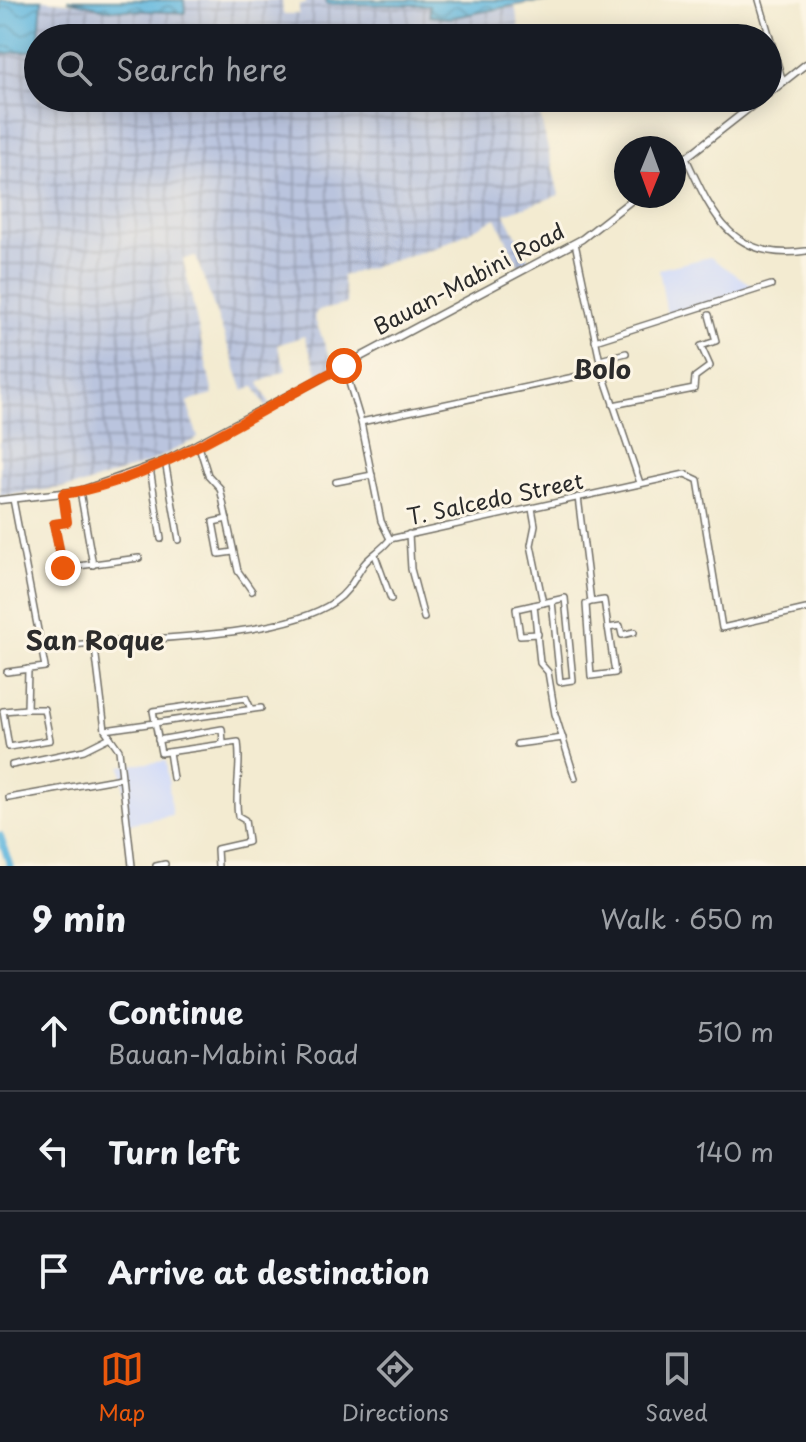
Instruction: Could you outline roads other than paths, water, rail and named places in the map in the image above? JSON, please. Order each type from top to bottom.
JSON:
[{"type":"main road","points":[[783,82],[806,64]]},
{"type":"main road","points":[[686,158],[744,112]]},
{"type":"main road","name":"Bauan-Mabini Road","points":[[0,500],[80,491],[165,461],[575,243],[621,208]]},
{"type":"street","points":[[759,0],[766,24]]},
{"type":"street","points":[[686,158],[713,216],[724,228],[757,248],[782,253],[806,251]]},
{"type":"street","points":[[575,243],[602,371],[640,483]]},
{"type":"street","points":[[595,341],[771,285]]},
{"type":"street","points":[[613,405],[694,389],[695,377],[710,366],[701,346],[716,341],[709,315]]},
{"type":"street","points":[[600,360],[626,353]]},
{"type":"street","points":[[344,366],[361,422],[381,521],[390,539]]},
{"type":"street","points":[[361,422],[602,371]]},
{"type":"street","points":[[198,443],[208,475],[220,488],[238,571],[252,591]]},
{"type":"street","points":[[165,461],[179,540]]},
{"type":"street","points":[[150,468],[161,539]]},
{"type":"street","name":"T. Salcedo Street","points":[[43,648],[94,640],[229,631],[319,610],[348,591],[365,563],[390,539],[685,474],[698,480],[722,628],[806,609]]},
{"type":"street","points":[[336,482],[372,475]]},
{"type":"street","points":[[80,491],[93,565]]},
{"type":"street","points":[[63,494],[67,522],[54,524],[62,566],[139,558]]},
{"type":"street","points":[[578,497],[591,602]]},
{"type":"street","points":[[7,672],[45,667],[13,499]]},
{"type":"street","points":[[532,508],[535,525],[531,545],[543,603]]},
{"type":"street","points":[[227,519],[213,522],[219,554],[233,552]]},
{"type":"street","points":[[409,534],[411,569],[424,618]]},
{"type":"street","points":[[375,555],[391,599]]},
{"type":"street","points":[[538,634],[520,635],[516,609],[565,598],[573,680],[561,683],[558,672],[552,601]]},
{"type":"street","points":[[604,600],[615,673],[591,676],[586,604],[591,602],[604,600]]},
{"type":"street","points":[[534,605],[540,663],[548,672],[575,778]]},
{"type":"street","points":[[608,628],[620,626],[622,635],[634,632]]},
{"type":"street","points":[[94,640],[105,730],[119,750],[132,866]]},
{"type":"street","points":[[27,709],[28,669]]},
{"type":"street","points":[[218,866],[217,849],[248,842],[245,820],[238,816],[235,799],[240,776],[238,742],[161,753],[154,710],[246,698],[251,709]]},
{"type":"street","points":[[105,730],[261,708]]},
{"type":"street","points":[[27,709],[44,709],[50,740],[9,747],[3,711],[27,709]]},
{"type":"street","points":[[158,740],[222,729],[223,742]]},
{"type":"street","points":[[12,765],[84,750],[110,737]]},
{"type":"street","points":[[517,744],[563,738]]},
{"type":"street","points":[[169,752],[173,778]]},
{"type":"street","points":[[9,798],[121,778]]},
{"type":"street","points":[[156,866],[165,864]]},
{"type":"water","points":[[0,0],[42,0],[40,24],[24,24],[24,51],[0,54]]},
{"type":"water","points":[[68,0],[184,0],[185,13],[106,9]]},
{"type":"water","points":[[326,0],[572,0],[527,3],[450,18],[430,16],[429,5],[326,4]]},
{"type":"waterway","points":[[0,835],[10,866]]},
{"type":"district","name":"Bolo","points":[[602,370]]},
{"type":"district","name":"San Roque","points":[[95,641]]}]
